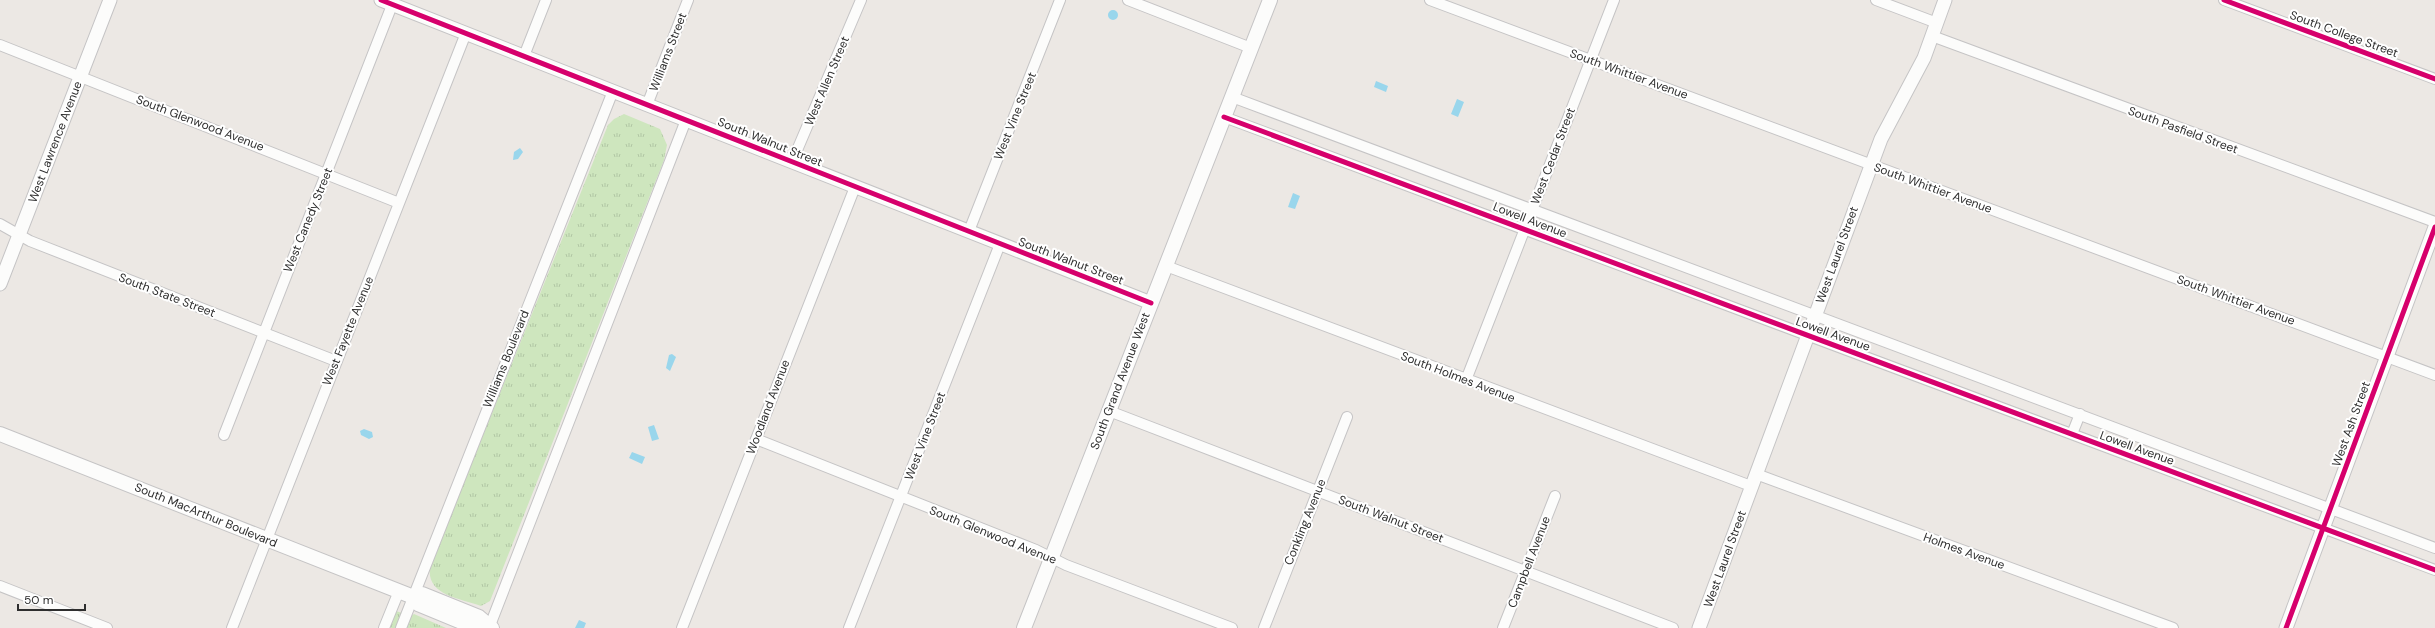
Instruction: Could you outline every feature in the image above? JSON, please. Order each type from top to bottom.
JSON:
[{"type":"main road","name":"South Grand Avenue West","points":[[1024,628],[1270,0]]},
{"type":"main road","name":"South MacArthur Boulevard","points":[[0,434],[405,594],[422,594],[479,617],[490,628]]},
{"type":"street","name":"West Lawrence Avenue","points":[[0,284],[110,0]]},
{"type":"street","points":[[524,56],[546,0]]},
{"type":"street","name":"Williams Street","points":[[648,105],[688,0]]},
{"type":"street","name":"West Allen Street","points":[[792,162],[861,0]]},
{"type":"street","name":"West Vine Street","points":[[969,231],[1060,0]]},
{"type":"street","points":[[1128,0],[1251,48]]},
{"type":"street","name":"South Whittier Avenue","points":[[1430,0],[2435,375]]},
{"type":"street","name":"West Cedar Street","points":[[1466,380],[1614,0]]},
{"type":"street","points":[[1876,0],[1937,23]]},
{"type":"street","name":"West Laurel Street","points":[[1699,628],[1886,126],[1917,71],[1945,0]]},
{"type":"street","name":"South College Street","points":[[2224,0],[2435,79]]},
{"type":"street","name":"South Walnut Street","points":[[391,1],[466,33],[1151,303]]},
{"type":"street","name":"West Canedy Street","points":[[224,435],[326,174],[391,1]]},
{"type":"street","name":"West Fayette Avenue","points":[[232,628],[466,33]]},
{"type":"street","name":"South Pasfield Street","points":[[1932,36],[2435,222]]},
{"type":"street","name":"South Glenwood Avenue","points":[[0,45],[399,202]]},
{"type":"street","name":"Williams Boulevard","points":[[384,628],[405,594],[613,91]]},
{"type":"street","name":"Lowell Avenue","points":[[1232,97],[1815,316],[2331,507],[2435,548]]},
{"type":"street","name":"Lowell Avenue","points":[[1224,117],[1807,336],[2324,527],[2435,570]]},
{"type":"street","points":[[490,628],[686,120]]},
{"type":"street","name":"Woodland Avenue","points":[[682,628],[855,187]]},
{"type":"street","name":"South State Street","points":[[0,224],[68,256],[336,361]]},
{"type":"street","name":"West Ash Street","points":[[2286,628],[2435,227]]},
{"type":"street","name":"West Vine Street","points":[[849,628],[902,497],[1000,244]]},
{"type":"street","name":"South Holmes Avenue","points":[[1166,266],[1751,486]]},
{"type":"street","name":"South Walnut Street","points":[[1109,411],[1673,628]]},
{"type":"street","points":[[2072,434],[2080,414]]},
{"type":"street","name":"Conkling Avenue","points":[[1264,628],[1347,417]]},
{"type":"street","name":"South Glenwood Avenue","points":[[756,439],[1051,558],[1232,628]]},
{"type":"street","name":"Holmes Avenue","points":[[1756,474],[2173,628]]},
{"type":"street","name":"Campbell Avenue","points":[[1504,628],[1555,496]]},
{"type":"street","points":[[0,586],[107,628]]},
{"type":"street","name":"Williams Boulevard","points":[[401,628],[405,594]]},
{"type":"green space","points":[[624,114],[660,129],[667,145],[664,160],[490,601],[481,606],[454,598],[438,590],[433,584],[430,576],[430,567],[608,125],[614,119]]},
{"type":"green space","points":[[396,611],[411,616],[414,614],[446,628],[389,628]]},
{"type":"water","points":[[1113,10],[1118,15],[1113,20],[1108,15]]},
{"type":"water","points":[[1376,81],[1388,86],[1386,92],[1374,87]]},
{"type":"water","points":[[1457,99],[1464,102],[1458,117],[1451,114]]},
{"type":"water","points":[[520,148],[523,152],[518,159],[513,160],[514,152]]},
{"type":"water","points":[[1293,193],[1300,196],[1295,209],[1288,207]]},
{"type":"water","points":[[672,354],[676,357],[670,371],[666,368],[669,355]]},
{"type":"water","points":[[654,425],[659,439],[652,441],[648,427]]},
{"type":"water","points":[[364,429],[372,432],[373,437],[369,439],[361,435],[360,431]]},
{"type":"water","points":[[632,452],[645,457],[642,464],[629,458]]},
{"type":"water","points":[[579,620],[586,623],[584,628],[575,628]]},
{"type":"cycle path","points":[[381,0],[1151,303]]},
{"type":"cycle path","points":[[2224,0],[2435,79]]},
{"type":"cycle path","points":[[1224,117],[2435,570]]},
{"type":"cycle path","points":[[2286,628],[2435,227]]}]
